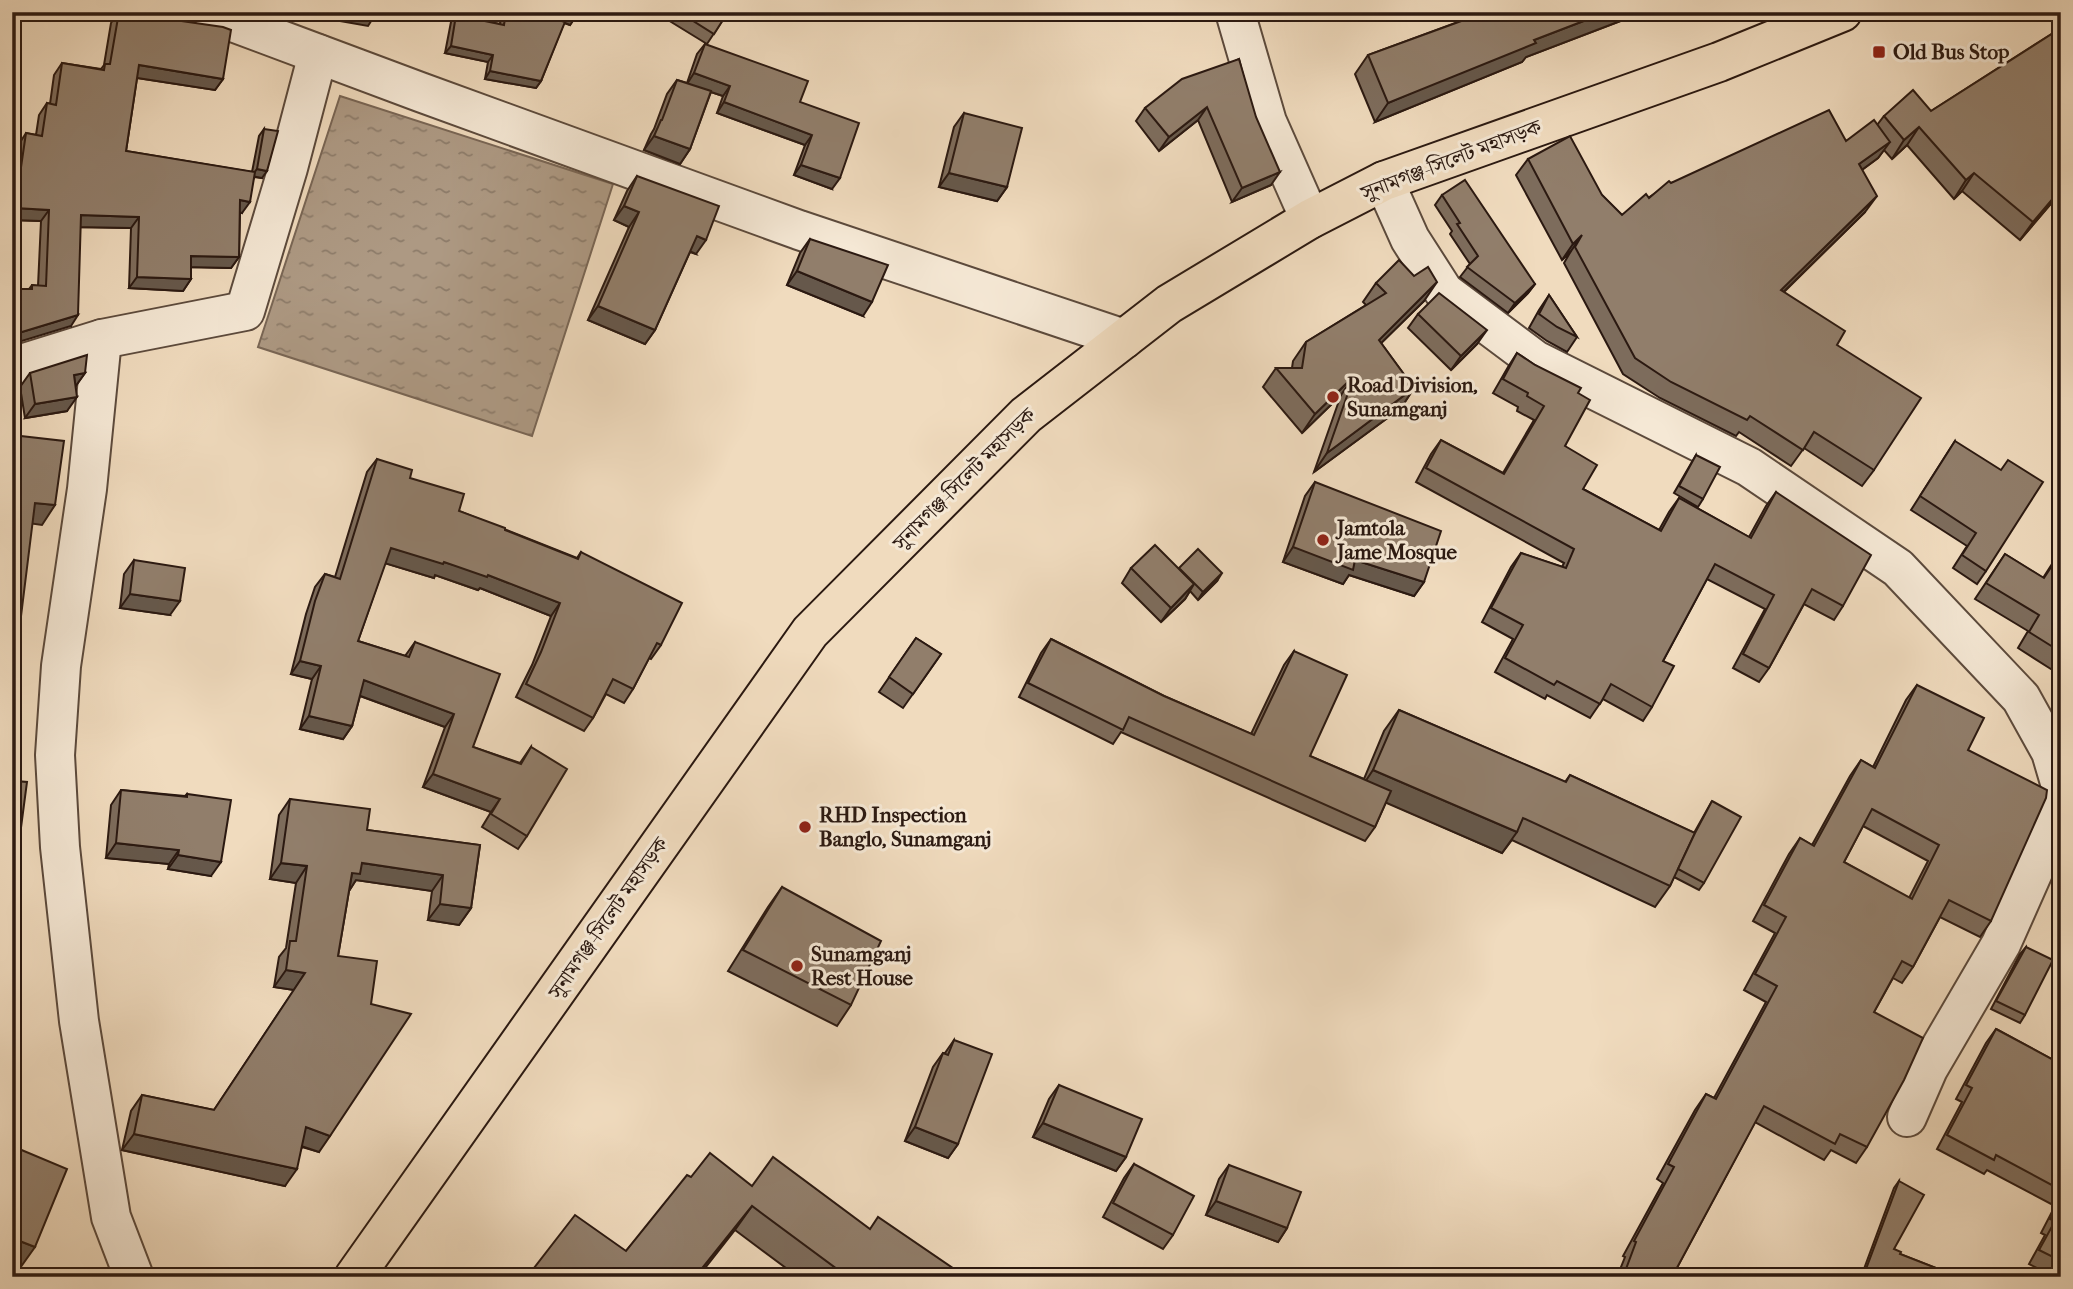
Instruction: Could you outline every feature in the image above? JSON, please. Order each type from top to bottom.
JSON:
[{"type":"main road","name":"সুনামগঞ্জ-সিলেট মহাসড়ক","points":[[354,1277],[810,632],[1026,415],[1170,304],[1310,219],[1384,181],[1718,62],[1842,12]]},
{"type":"street","points":[[214,12],[214,15],[318,54],[799,230],[1124,340]]},
{"type":"street","points":[[1235,12],[1267,122],[1310,219]]},
{"type":"street","points":[[12,367],[102,339],[245,310],[288,168],[318,54]]},
{"type":"street","points":[[1384,181],[1410,239],[1444,292],[1535,360],[1749,467],[1898,568],[2021,698],[2051,752],[2061,788],[2056,820],[2001,944],[1928,1069],[1908,1117]]},
{"type":"street","points":[[102,339],[88,489],[61,666],[55,755],[60,847],[79,1021],[111,1217],[134,1277]]},
{"type":"water","points":[[340,96],[613,184],[532,436],[258,347]]},
{"type":"building","points":[[119,12],[231,30],[223,79],[139,65],[126,151],[255,172],[250,202],[240,200],[239,257],[191,256],[191,279],[137,277],[139,217],[81,215],[78,315],[12,335],[12,289],[32,289],[32,285],[46,286],[49,210],[15,208],[26,133],[42,136],[47,103],[56,105],[62,63],[104,70],[105,64],[110,64]]},
{"type":"building","points":[[506,12],[533,12],[565,22],[541,81],[490,71],[493,55],[451,46],[456,15],[504,25]]},
{"type":"building","points":[[679,12],[728,12],[714,34]]},
{"type":"building","points":[[1486,12],[1607,12],[1534,40],[1536,43],[1388,103],[1368,55]]},
{"type":"building","points":[[2061,28],[2061,189],[2033,222],[1974,173],[1966,180],[1919,127],[1904,140],[1884,116],[1913,90],[1931,111]]},
{"type":"building","points":[[705,44],[808,81],[800,102],[859,123],[840,178],[801,165],[812,135],[724,102],[730,86],[694,73]]},
{"type":"building","points":[[1239,59],[1256,117],[1280,172],[1242,188],[1207,107],[1169,137],[1145,108],[1182,79]]},
{"type":"building","points":[[677,80],[711,91],[690,149],[654,136]]},
{"type":"building","points":[[1829,110],[1846,141],[1874,120],[1890,142],[1859,164],[1877,196],[1781,290],[1845,331],[1837,345],[1921,398],[1874,470],[1814,432],[1803,450],[1750,416],[1747,420],[1671,382],[1635,358],[1575,247],[1582,235],[1573,244],[1528,159],[1570,136],[1602,195],[1622,215],[1646,194],[1649,198],[1669,181],[1671,183]]},
{"type":"building","points":[[964,113],[1022,128],[1007,187],[949,173]]},
{"type":"building","points":[[264,129],[278,131],[267,171],[257,169]]},
{"type":"building","points":[[637,176],[719,206],[706,240],[697,236],[655,330],[598,306],[639,212],[624,206]]},
{"type":"building","points":[[1465,180],[1535,284],[1515,303],[1467,267],[1478,256],[1442,195]]},
{"type":"building","points":[[810,239],[888,265],[872,302],[797,271]]},
{"type":"building","points":[[1399,260],[1414,276],[1428,267],[1437,282],[1379,340],[1414,388],[1327,453],[1354,376],[1315,414],[1276,368],[1302,368],[1306,342],[1386,293],[1376,283]]},
{"type":"building","points":[[1439,293],[1487,330],[1461,356],[1418,314]]},
{"type":"building","points":[[1549,295],[1577,337],[1539,314]]},
{"type":"building","points":[[1517,353],[1581,388],[1578,393],[1590,400],[1565,446],[1597,465],[1583,489],[1661,531],[1679,498],[1751,538],[1776,492],[1871,555],[1843,606],[1812,589],[1769,668],[1743,654],[1774,595],[1715,564],[1663,661],[1674,666],[1652,707],[1611,684],[1600,704],[1557,681],[1554,685],[1505,658],[1523,625],[1491,608],[1521,553],[1566,568],[1574,549],[1426,468],[1441,440],[1504,474],[1544,406],[1503,379]]},
{"type":"building","points":[[87,355],[85,373],[74,375],[77,397],[35,404],[30,373]]},
{"type":"building","points":[[12,435],[64,441],[55,505],[35,503],[12,689]]},
{"type":"building","points":[[1955,441],[2001,470],[2008,460],[2043,482],[1986,571],[1962,555],[1976,533],[1920,496]]},
{"type":"building","points":[[1696,455],[1720,467],[1703,499],[1679,486]]},
{"type":"building","points":[[377,459],[412,470],[410,478],[464,494],[459,511],[578,559],[581,552],[682,603],[661,645],[657,643],[633,689],[613,679],[593,718],[526,684],[560,603],[488,575],[487,577],[391,548],[358,641],[409,657],[415,642],[500,674],[473,747],[521,764],[531,747],[567,769],[527,836],[491,814],[500,799],[433,774],[454,714],[364,680],[352,726],[309,716],[321,666],[300,661],[315,601],[325,574],[340,579]]},
{"type":"building","points":[[1315,482],[1441,531],[1424,582],[1355,560],[1353,570],[1293,547]]},
{"type":"building","points":[[1155,545],[1194,584],[1171,608],[1131,568]]},
{"type":"building","points":[[1198,549],[1222,573],[1203,592],[1179,568]]},
{"type":"building","points":[[2061,552],[2061,652],[2029,632],[2039,615],[1986,583],[2005,554],[2044,578]]},
{"type":"building","points":[[134,560],[185,568],[180,601],[130,594]]},
{"type":"building","points":[[916,638],[941,654],[913,694],[889,677]]},
{"type":"building","points":[[1051,639],[1164,696],[1254,735],[1294,651],[1347,675],[1310,756],[1391,791],[1375,827],[1129,717],[1123,730],[1028,683]]},
{"type":"building","points":[[1917,685],[1984,718],[1968,750],[2047,790],[2046,798],[1991,921],[1949,900],[1913,967],[1902,961],[1874,1012],[1923,1038],[1904,1080],[1867,1147],[1840,1134],[1835,1144],[1764,1106],[1672,1277],[1623,1277],[1636,1242],[1634,1241],[1674,1167],[1668,1164],[1706,1094],[1716,1099],[1777,986],[1755,974],[1786,917],[1764,905],[1800,838],[1814,846],[1861,760],[1875,768]],"holes":[[[1872,809],[1939,845],[1912,899],[1844,862]]]},
{"type":"building","points":[[1399,710],[1566,782],[1570,775],[1695,833],[1670,886],[1523,818],[1517,832],[1373,770]]},
{"type":"building","points":[[12,757],[19,758],[16,781],[27,782],[12,896]]},
{"type":"building","points":[[121,790],[231,800],[221,862],[178,855],[179,850],[116,843]]},
{"type":"building","points":[[290,799],[370,809],[367,830],[480,845],[471,908],[440,904],[443,875],[362,863],[360,874],[352,873],[338,956],[377,961],[371,1004],[411,1014],[330,1136],[306,1127],[297,1169],[134,1134],[142,1095],[214,1110],[305,973],[286,970],[290,941],[296,941],[307,866],[281,863]]},
{"type":"building","points":[[1712,801],[1741,817],[1704,883],[1678,869]]},
{"type":"building","name":"Sunamganj Rest House","points":[[782,887],[881,941],[851,1005],[743,950]]},
{"type":"building","points":[[2026,947],[2053,960],[2025,1015],[1996,1001]]},
{"type":"building","points":[[1996,1029],[2061,1064],[2061,1190],[1996,1155],[1994,1160],[1947,1135],[1972,1088],[1966,1085]]},
{"type":"building","points":[[954,1040],[992,1054],[958,1144],[915,1127],[943,1053],[948,1055]]},
{"type":"building","points":[[1059,1085],[1142,1119],[1126,1157],[1043,1123]]},
{"type":"building","points":[[12,1146],[67,1169],[35,1247],[12,1238]]},
{"type":"building","points":[[710,1153],[752,1186],[773,1157],[870,1229],[878,1217],[966,1277],[837,1277],[841,1272],[752,1206],[695,1277],[527,1277],[575,1215],[626,1251],[687,1175],[691,1177]]},
{"type":"building","points":[[1134,1164],[1194,1196],[1173,1235],[1113,1203]]},
{"type":"building","points":[[1229,1165],[1301,1192],[1287,1228],[1216,1201]]},
{"type":"building","points":[[1899,1181],[1924,1195],[1894,1249],[1901,1252],[1900,1254],[1959,1277],[1863,1277]]},
{"type":"building","points":[[2061,1200],[2061,1261],[2039,1250],[2055,1221],[2050,1219]]},
{"type":"building","points":[[2061,1261],[2061,1277],[2052,1277]]},
{"type":"place","name":"Old Bus Stop","points":[[1879,52]]},
{"type":"place","name":"Road Division, Sunamganj","points":[[1333,397]]},
{"type":"place","name":"Jamtola Jame Mosque","points":[[1323,540]]},
{"type":"place","name":"RHD Inspection Banglo, Sunamganj","points":[[805,827]]},
{"type":"place","name":"Sunamganj Rest House","points":[[797,966]]}]
